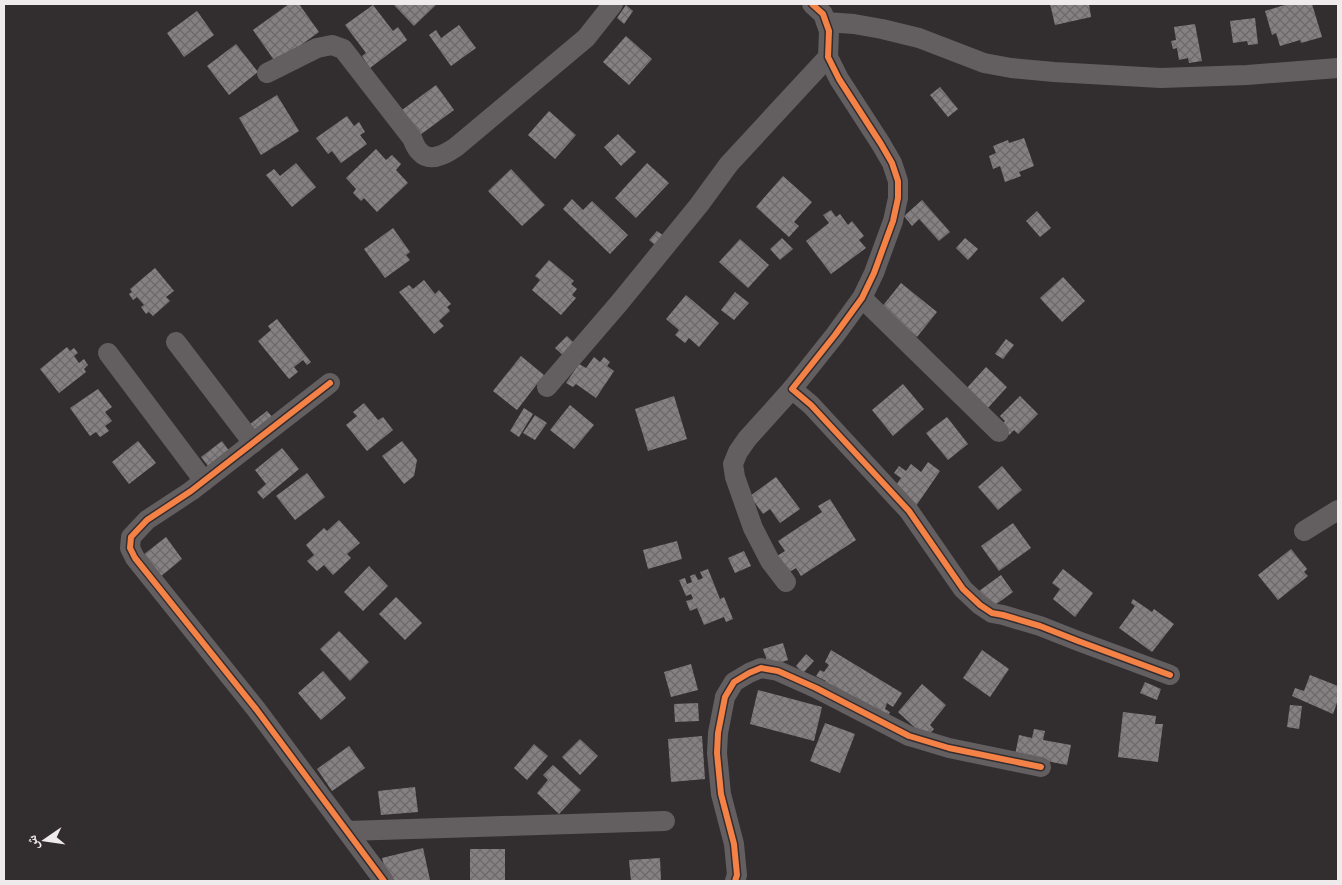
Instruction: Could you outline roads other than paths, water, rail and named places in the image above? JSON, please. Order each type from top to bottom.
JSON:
[{"type":"street","points":[[266,73],[317,48],[332,45],[343,49],[412,138],[420,153],[430,157],[444,155],[586,38],[613,4]]},
{"type":"street","points":[[786,582],[770,561],[752,528],[735,477],[733,464],[738,452],[747,439],[792,389],[862,298],[874,273],[893,221],[898,198],[898,181],[892,163],[839,79],[828,57],[829,31],[826,22],[822,14],[812,4]]},
{"type":"street","points":[[826,22],[854,24],[918,38],[984,63],[1011,68],[1054,72],[1194,78],[1338,68]]},
{"type":"street","points":[[547,387],[620,302],[699,205],[729,164],[828,57]]},
{"type":"street","points":[[862,298],[999,432]]},
{"type":"street","points":[[176,342],[254,443]]},
{"type":"street","points":[[108,353],[204,481]]},
{"type":"street","points":[[330,383],[191,491],[147,520],[132,537],[130,548],[135,558],[256,709],[384,881]]},
{"type":"street","points":[[792,389],[811,405],[909,511],[963,590],[980,605],[992,613],[1040,626],[1086,645],[1170,675]]},
{"type":"street","points":[[1304,531],[1338,510]]},
{"type":"street","points":[[735,881],[737,875],[734,844],[721,794],[716,753],[718,733],[724,697],[734,682],[761,668],[778,671],[816,688],[909,736],[949,748],[1041,767]]},
{"type":"street","points":[[347,831],[666,821]]}]
